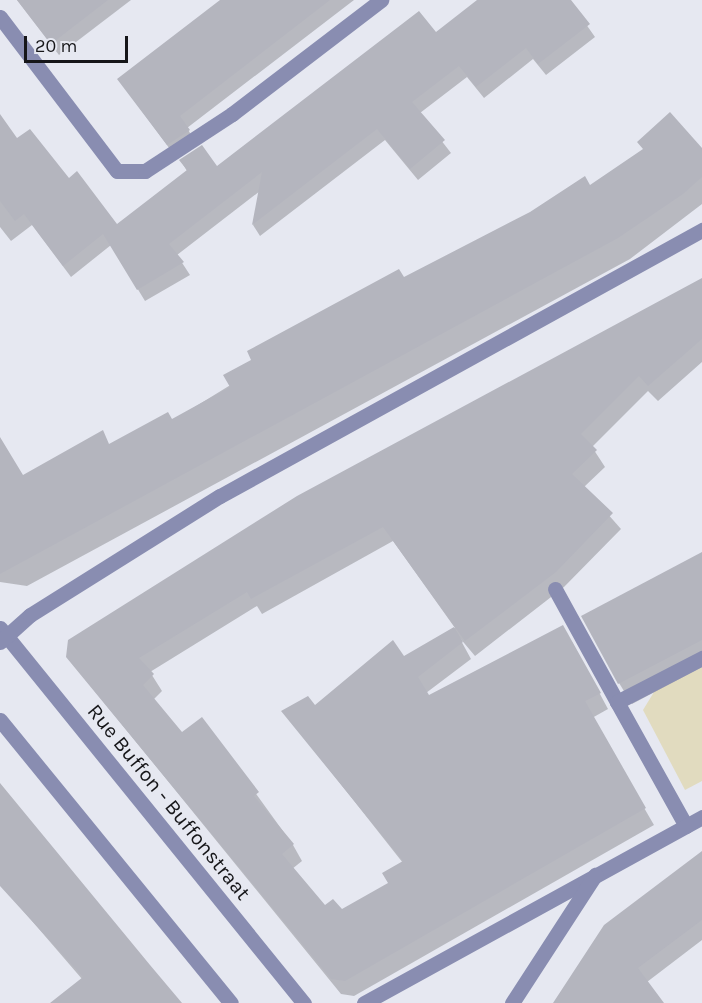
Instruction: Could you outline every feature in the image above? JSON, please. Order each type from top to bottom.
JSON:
[{"type":"street","points":[[0,17],[117,171],[145,171],[232,114],[381,0]]},
{"type":"street","points":[[2,635],[130,549],[220,496],[702,230]]},
{"type":"street","points":[[555,589],[686,826]]},
{"type":"street","name":"Rue Buffon - Buffonstraat","points":[[2,635],[304,1003]]},
{"type":"street","points":[[617,702],[702,658]]},
{"type":"street","points":[[0,720],[231,1003]]},
{"type":"street","points":[[363,1003],[597,871],[702,817]]},
{"type":"street","points":[[512,1003],[597,871]]},
{"type":"shaded area","points":[[702,667],[702,781],[685,790],[643,710],[654,692]]},
{"type":"building","points":[[17,0],[108,0],[51,44]]},
{"type":"building","points":[[220,0],[330,0],[180,116],[190,130],[167,145],[117,79]]},
{"type":"building","points":[[477,0],[571,0],[590,24],[538,64],[526,48],[476,87],[459,66],[412,102],[445,140],[410,169],[377,129],[252,225],[262,172],[169,244],[184,262],[137,290],[103,234],[63,266],[24,214],[15,221],[0,201],[0,114],[17,138],[30,129],[69,178],[77,171],[117,224],[187,170],[179,160],[202,145],[217,166],[419,11],[436,32]]},
{"type":"building","points":[[670,112],[702,148],[702,177],[683,194],[618,238],[0,574],[0,437],[23,475],[103,430],[109,444],[168,412],[172,419],[230,387],[223,375],[251,360],[247,351],[399,269],[404,277],[530,212],[585,176],[590,185],[643,149],[637,142]]},
{"type":"building","points":[[702,278],[702,339],[648,386],[639,376],[581,434],[597,450],[572,474],[613,513],[556,572],[465,641],[383,527],[251,599],[247,592],[139,658],[154,674],[143,685],[182,732],[202,717],[259,792],[254,796],[294,844],[282,854],[325,905],[333,899],[342,909],[388,883],[382,873],[403,861],[281,711],[308,696],[315,705],[393,640],[404,656],[454,627],[463,642],[418,677],[429,695],[563,625],[601,693],[585,701],[646,808],[345,981],[331,979],[66,657],[68,640],[297,496]]},
{"type":"building","points":[[702,552],[702,640],[618,684],[581,616]]},
{"type":"building","points":[[0,783],[182,1003],[50,1003],[83,977],[0,886]]},
{"type":"building","points":[[702,851],[702,920],[638,968],[664,1003],[553,1003],[604,925]]}]
